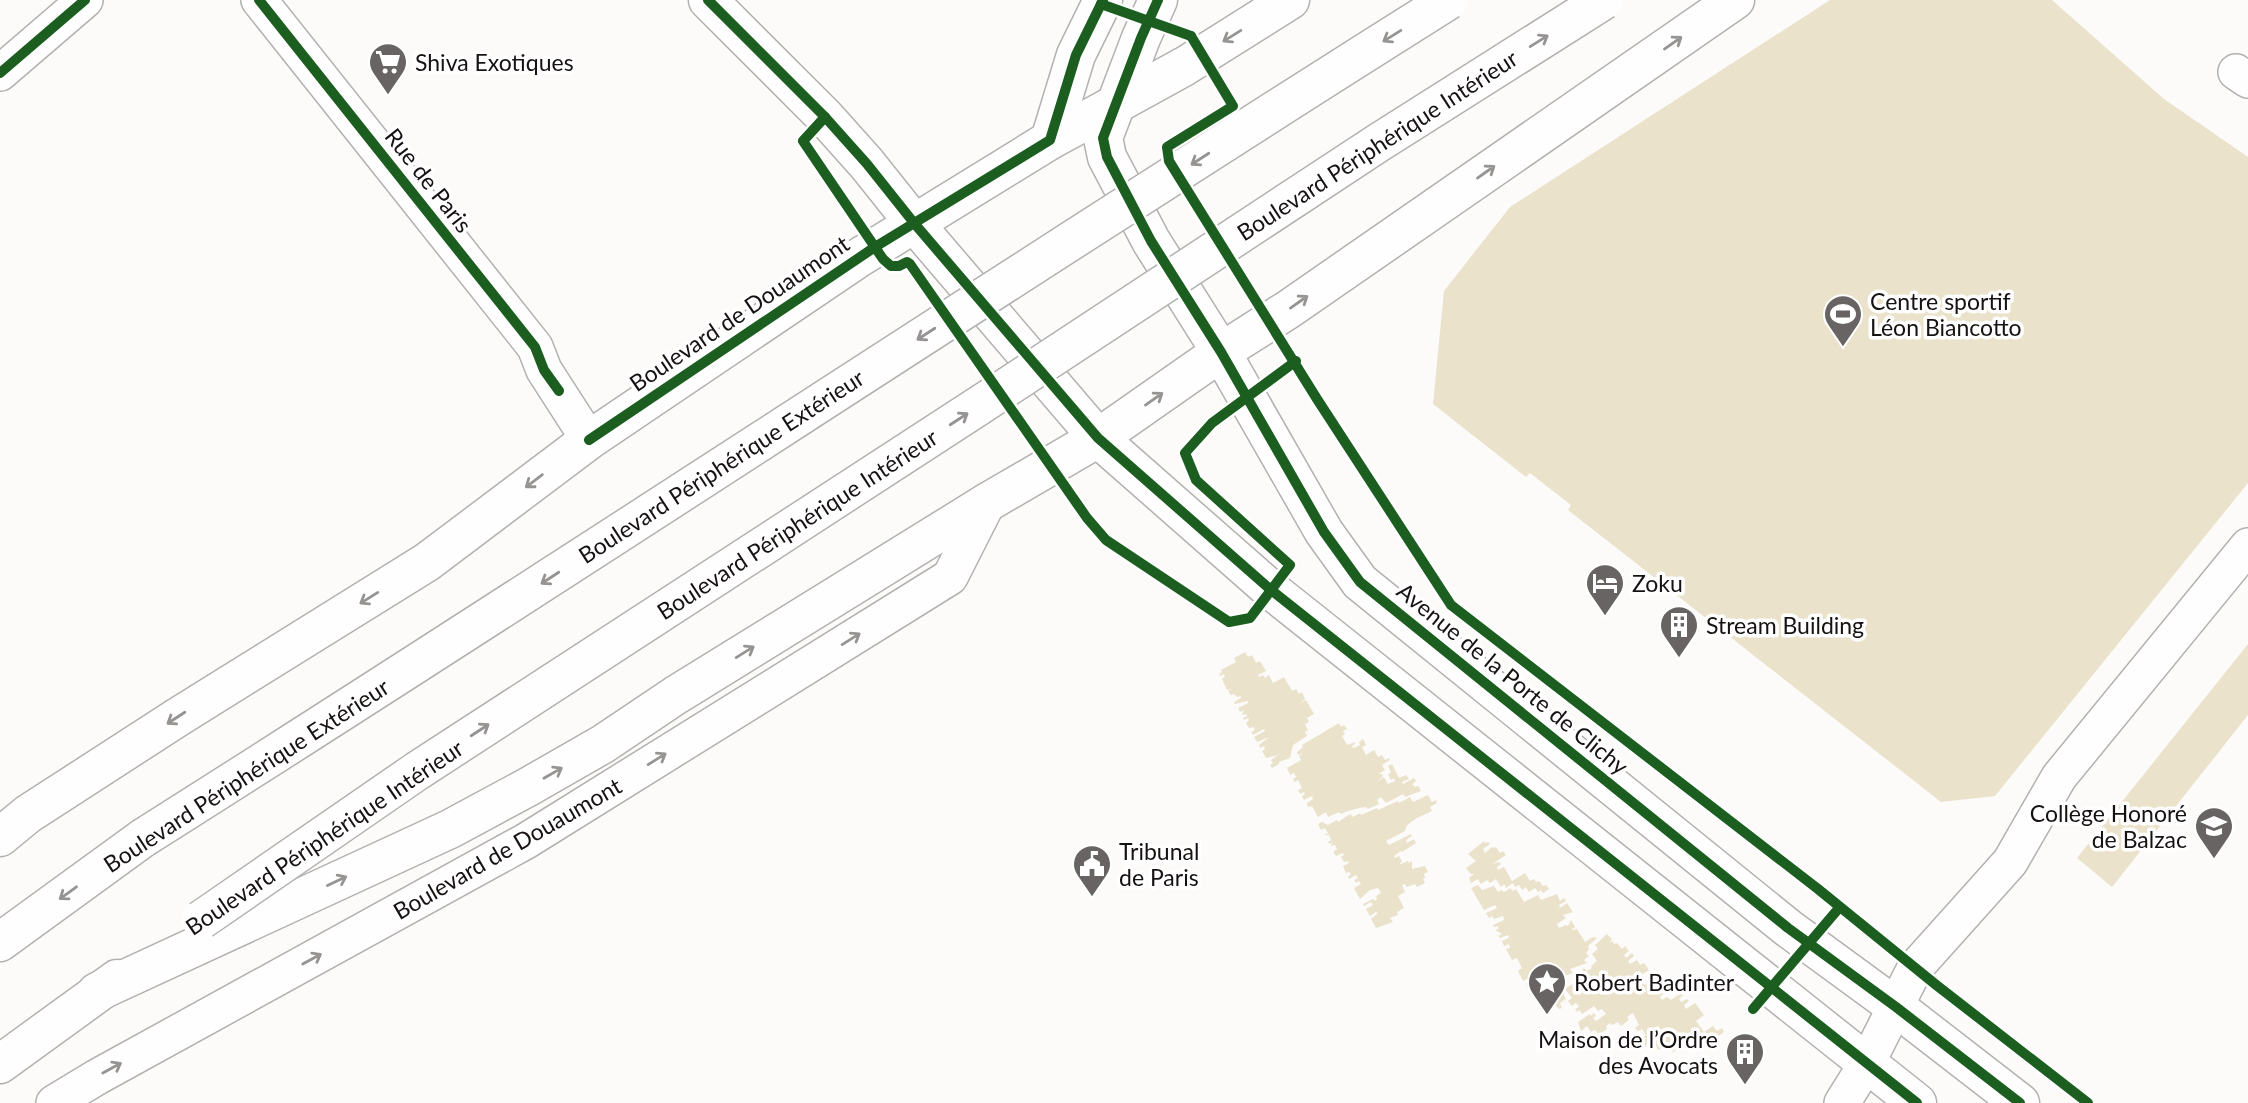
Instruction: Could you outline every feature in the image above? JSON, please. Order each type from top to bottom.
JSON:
[{"type":"main road","points":[[708,0],[825,117],[867,164],[1098,438],[1271,590],[1917,1103]]},
{"type":"main road","points":[[1050,139],[1076,55],[1103,0]]},
{"type":"main road","name":"Avenue de la Porte de Clichy","points":[[1158,0],[1103,138],[1107,157],[1151,241],[1221,352],[1324,532],[1360,582],[1788,928],[2020,1103]]},
{"type":"main road","name":"Boulevard de Douaumont","points":[[0,837],[28,814],[177,717],[427,562],[589,440],[860,257],[1050,139],[1185,66],[1290,0]]},
{"type":"main road","name":"Boulevard Périphérique Extérieur","points":[[0,942],[143,838],[1449,0]]},
{"type":"main road","name":"Boulevard Périphérique Intérieur","points":[[0,1065],[97,992],[429,763],[1378,143],[1604,0]]},
{"type":"main road","points":[[97,992],[450,829],[603,744],[676,695],[988,502],[1098,438],[1724,7]]},
{"type":"street","points":[[0,73],[85,0]]},
{"type":"street","name":"Rue de Paris","points":[[258,0],[535,347],[544,370],[589,440]]},
{"type":"street","name":"Boulevard de Douaumont","points":[[54,1103],[526,841],[950,577],[988,502]]},
{"type":"street","points":[[1842,1103],[1867,1063],[1915,968],[2010,862],[2059,777],[2248,546]]},
{"type":"shaded area","name":"Centre sportif Léon Biancotto","points":[[1830,0],[2052,0],[2164,99],[2248,157],[2248,483],[1995,796],[1941,802],[1568,510],[1571,505],[1530,473],[1526,477],[1433,404],[1444,291],[1510,207]]},
{"type":"shaded area","points":[[2248,644],[2248,715],[2112,887],[2077,858]]},
{"type":"shaded area","points":[[1245,652],[1248,657],[1252,655],[1256,663],[1260,661],[1266,671],[1258,675],[1259,677],[1263,675],[1265,678],[1269,675],[1273,683],[1284,677],[1292,691],[1296,689],[1299,694],[1302,692],[1305,699],[1299,704],[1306,700],[1314,714],[1307,718],[1309,722],[1305,724],[1307,736],[1293,745],[1290,758],[1272,768],[1271,760],[1278,755],[1266,758],[1262,751],[1264,746],[1260,748],[1259,745],[1269,737],[1257,742],[1254,737],[1265,731],[1264,729],[1253,735],[1251,732],[1255,730],[1253,727],[1249,728],[1246,723],[1248,718],[1243,718],[1247,716],[1242,715],[1244,710],[1240,712],[1238,708],[1248,701],[1235,704],[1241,696],[1231,695],[1228,691],[1232,689],[1227,690],[1222,679],[1224,674],[1219,674],[1221,670],[1236,662],[1234,658]]},
{"type":"shaded area","points":[[1339,723],[1347,729],[1342,736],[1347,745],[1355,742],[1353,748],[1360,745],[1359,742],[1363,739],[1366,745],[1362,747],[1366,755],[1374,750],[1378,757],[1382,755],[1385,760],[1389,758],[1390,760],[1382,765],[1385,770],[1378,774],[1383,776],[1377,781],[1384,777],[1388,784],[1395,781],[1388,775],[1391,772],[1388,766],[1392,764],[1399,778],[1406,775],[1409,779],[1402,782],[1403,784],[1414,778],[1416,781],[1412,784],[1418,786],[1421,791],[1405,797],[1403,794],[1386,803],[1381,797],[1377,800],[1379,804],[1368,809],[1360,808],[1341,814],[1339,812],[1328,817],[1326,812],[1318,817],[1312,806],[1308,807],[1307,803],[1313,799],[1312,796],[1304,800],[1304,792],[1300,794],[1298,790],[1302,788],[1298,780],[1294,782],[1294,773],[1290,775],[1287,768],[1301,760],[1299,756],[1303,753],[1298,755],[1297,752],[1302,745]]},
{"type":"shaded area","points":[[1428,795],[1432,802],[1436,800],[1437,803],[1430,807],[1432,811],[1417,818],[1407,825],[1405,831],[1386,841],[1389,845],[1411,834],[1406,840],[1407,843],[1414,839],[1416,843],[1394,856],[1399,856],[1402,861],[1399,865],[1412,861],[1412,869],[1425,866],[1428,872],[1424,874],[1425,883],[1417,887],[1415,884],[1407,887],[1402,885],[1405,892],[1398,896],[1404,908],[1397,912],[1398,915],[1390,918],[1393,922],[1376,928],[1371,919],[1378,913],[1370,916],[1366,909],[1373,905],[1371,902],[1364,906],[1363,904],[1373,899],[1375,901],[1376,896],[1381,893],[1378,888],[1370,890],[1360,899],[1354,888],[1361,884],[1354,880],[1358,878],[1356,875],[1349,879],[1351,874],[1346,873],[1343,866],[1349,863],[1348,861],[1344,862],[1341,857],[1343,853],[1336,856],[1333,852],[1337,849],[1335,845],[1330,846],[1333,842],[1329,844],[1329,835],[1324,835],[1328,833],[1325,828],[1321,830],[1318,824],[1322,822],[1328,825],[1350,814],[1353,817],[1410,797],[1413,802]]},
{"type":"shaded area","points":[[1484,841],[1490,844],[1483,849],[1485,853],[1496,847],[1500,853],[1503,851],[1506,855],[1492,864],[1499,862],[1501,864],[1497,867],[1498,870],[1504,867],[1512,881],[1525,873],[1530,881],[1539,881],[1549,889],[1543,893],[1535,888],[1529,892],[1526,887],[1522,890],[1519,885],[1515,887],[1513,883],[1506,888],[1504,884],[1501,887],[1496,879],[1490,883],[1487,880],[1481,884],[1478,879],[1471,883],[1469,878],[1474,874],[1466,868],[1476,861],[1468,854]]},
{"type":"shaded area","points":[[1478,885],[1482,890],[1494,886],[1498,892],[1516,889],[1524,902],[1538,895],[1541,900],[1557,894],[1560,901],[1564,898],[1566,901],[1559,905],[1560,908],[1567,903],[1573,912],[1563,915],[1566,918],[1557,924],[1559,928],[1568,926],[1571,920],[1575,927],[1572,930],[1577,929],[1585,942],[1593,937],[1597,938],[1588,946],[1586,953],[1589,956],[1584,960],[1587,963],[1570,969],[1573,973],[1564,976],[1566,980],[1553,989],[1561,989],[1566,999],[1560,1003],[1562,1008],[1547,1004],[1540,1008],[1536,1000],[1547,994],[1544,990],[1531,995],[1526,984],[1529,981],[1523,981],[1518,971],[1522,968],[1517,958],[1512,960],[1506,949],[1510,948],[1509,944],[1504,946],[1502,941],[1509,938],[1508,935],[1500,938],[1498,936],[1502,934],[1495,930],[1498,926],[1493,925],[1504,920],[1503,916],[1489,918],[1486,913],[1497,908],[1495,905],[1484,910],[1471,888]]},
{"type":"shaded area","points":[[1607,934],[1612,939],[1609,943],[1617,943],[1622,949],[1625,946],[1629,951],[1624,955],[1626,958],[1632,953],[1634,956],[1628,961],[1630,964],[1637,960],[1640,965],[1644,963],[1649,970],[1638,977],[1645,985],[1651,981],[1648,976],[1653,972],[1657,978],[1661,975],[1663,978],[1659,981],[1659,987],[1664,993],[1660,997],[1662,1000],[1667,997],[1671,1000],[1681,993],[1681,1002],[1687,999],[1689,1001],[1684,1005],[1686,1009],[1695,1003],[1704,1015],[1696,1021],[1704,1032],[1713,1026],[1717,1031],[1722,1028],[1724,1032],[1714,1039],[1709,1033],[1703,1042],[1700,1038],[1691,1045],[1688,1042],[1673,1052],[1671,1050],[1679,1044],[1676,1040],[1658,1050],[1654,1040],[1644,1047],[1641,1043],[1636,1046],[1638,1049],[1635,1051],[1631,1046],[1646,1035],[1642,1029],[1638,1031],[1635,1028],[1639,1025],[1633,1013],[1621,1026],[1618,1022],[1612,1025],[1610,1023],[1599,1035],[1595,1030],[1591,1032],[1587,1026],[1581,1031],[1578,1022],[1590,1014],[1591,1016],[1594,1013],[1596,1016],[1593,1018],[1596,1021],[1606,1014],[1594,1006],[1582,1014],[1579,1010],[1577,1012],[1575,1010],[1579,1006],[1576,1003],[1572,1006],[1568,1001],[1572,998],[1565,989],[1574,983],[1584,968],[1587,971],[1592,968],[1597,961],[1592,954],[1598,949],[1595,945]]},
{"type":"cycle path","points":[[0,73],[85,0]]},
{"type":"cycle path","points":[[259,0],[535,347],[544,370],[559,391]]},
{"type":"cycle path","points":[[708,0],[825,117],[867,164],[1098,438],[1271,590],[1917,1103]]},
{"type":"cycle path","points":[[589,440],[875,247],[1050,140],[1076,55],[1103,0]]},
{"type":"cycle path","points":[[1158,0],[1103,138],[1107,157],[1151,241],[1221,352],[1324,532],[1360,582],[1788,928],[2020,1103]]},
{"type":"cycle path","points":[[1101,4],[1191,36]]},
{"type":"cycle path","points":[[1191,36],[1233,106],[1167,147],[1169,161],[1317,399],[1451,605],[1818,889],[2088,1103]]},
{"type":"cycle path","points":[[825,117],[803,141],[883,259],[891,266],[907,262],[910,264],[1087,518],[1106,540],[1229,622],[1250,618],[1290,565],[1196,480],[1185,453],[1212,423],[1296,361]]},
{"type":"cycle path","points":[[1753,1009],[1839,908]]},
{"type":"place","name":"Shiva Exotiques","points":[[388,96]]},
{"type":"place","name":"Centre sportif Léon Biancotto","points":[[1843,348]]},
{"type":"place","name":"Zoku","points":[[1605,617]]},
{"type":"place","name":"Stream Building","points":[[1679,659]]},
{"type":"place","name":"Collège Honoré de Balzac","points":[[2214,860]]},
{"type":"place","name":"Tribunal de Paris","points":[[1092,898]]},
{"type":"place","name":"Robert Badinter","points":[[1547,1016]]},
{"type":"place","name":"Maison de l’Ordre des Avocats","points":[[1745,1086]]}]
